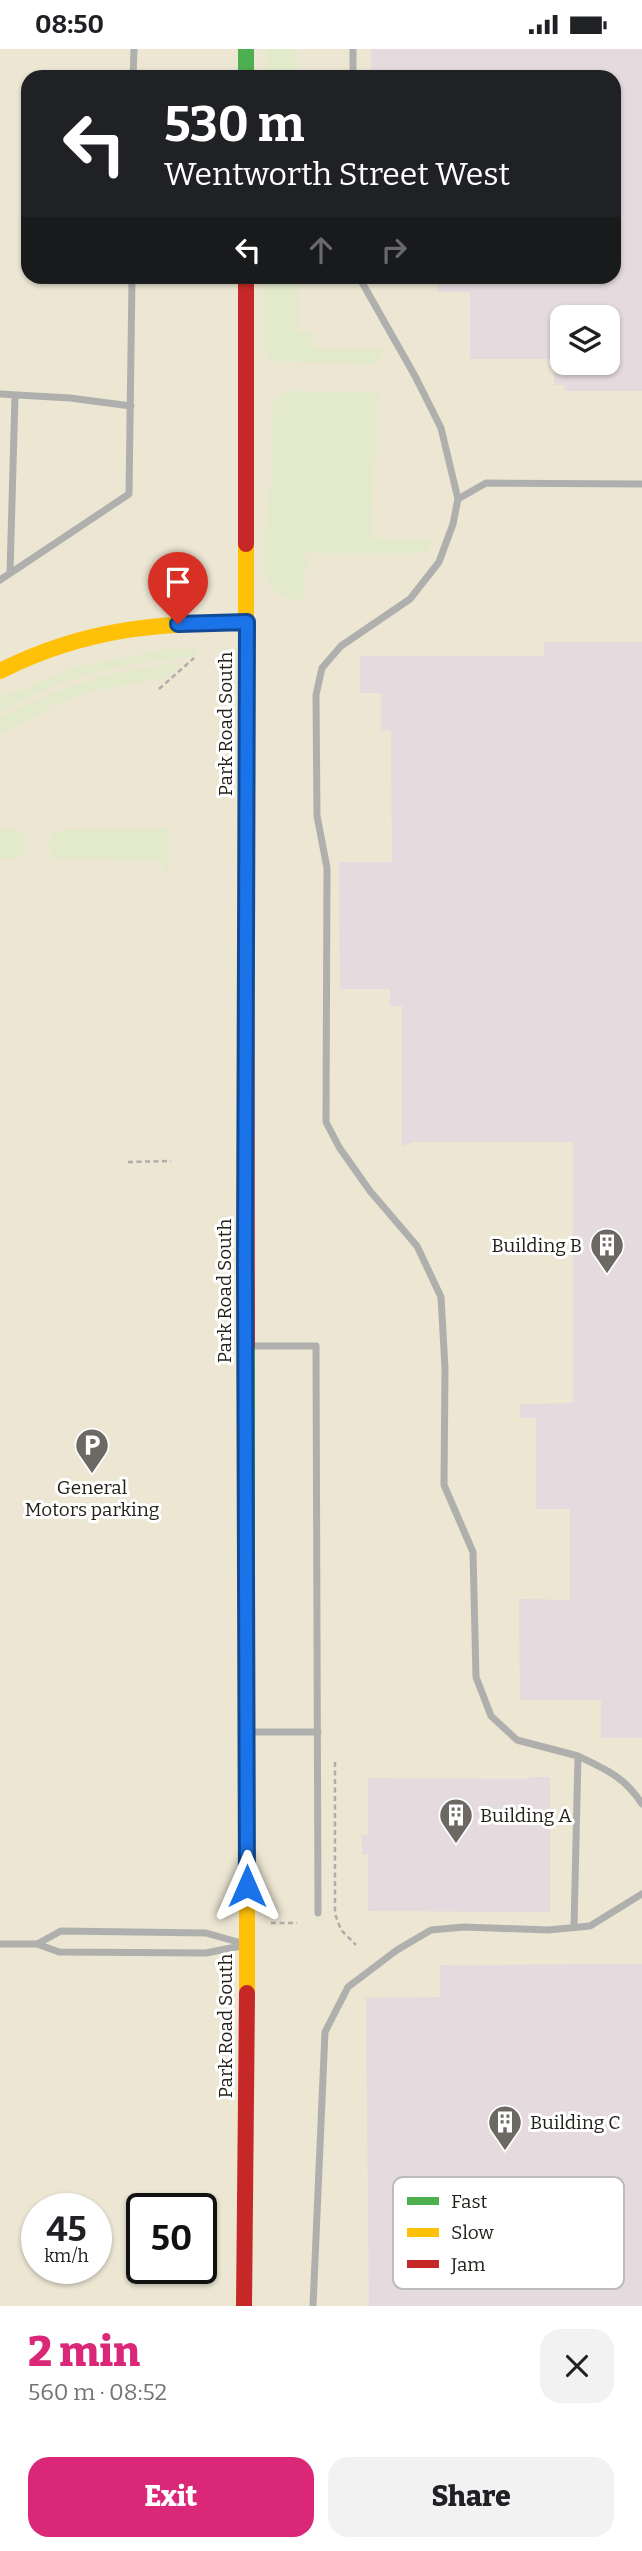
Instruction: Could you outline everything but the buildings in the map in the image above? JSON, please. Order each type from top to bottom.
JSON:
[{"type":"main road","points":[[246,49],[246,70]]},
{"type":"main road","name":"Park Road South","points":[[244,2306],[247,1945],[246,284]]},
{"type":"main road","points":[[0,671],[73,638],[129,627],[247,622]]},
{"type":"lane","points":[[133,70],[134,49]]},
{"type":"lane","points":[[353,49],[353,70]]},
{"type":"lane","points":[[0,580],[129,494],[132,284]]},
{"type":"lane","points":[[363,284],[441,428],[458,499],[453,524],[439,562],[410,599],[341,646],[322,668],[316,695],[317,815],[327,868],[326,1122],[339,1147],[370,1191],[417,1246],[441,1297],[445,1368],[444,1485],[473,1552],[476,1677],[491,1716],[517,1740],[578,1756],[615,1774],[635,1792],[642,1804]]},
{"type":"lane","points":[[0,394],[69,398],[131,406]]},
{"type":"lane","points":[[10,573],[15,396]]},
{"type":"lane","points":[[458,499],[486,483],[642,484]]},
{"type":"lane","points":[[245,1346],[316,1346],[318,1913]]},
{"type":"lane","points":[[246,1732],[318,1732]]},
{"type":"lane","points":[[574,1927],[578,1756]]},
{"type":"lane","points":[[313,2306],[325,2032],[348,1987],[397,1950],[431,1930],[464,1927],[548,1930],[590,1926],[642,1894]]},
{"type":"lane","points":[[37,1944],[61,1931],[206,1933],[247,1945]]},
{"type":"lane","points":[[0,1944],[37,1944],[59,1952],[206,1953],[247,1945]]},
{"type":"path","points":[[159,689],[194,659]]},
{"type":"path","points":[[128,1162],[171,1161]]},
{"type":"path","points":[[335,1762],[335,1914],[341,1930],[356,1945]]},
{"type":"path","points":[[271,1923],[297,1923]]},
{"type":"shaded area","points":[[0,49],[642,49],[642,2306],[0,2306]]},
{"type":"green space","points":[[266,49],[297,49],[297,70],[266,70]]},
{"type":"green space","points":[[265,284],[298,284],[298,331],[313,331],[313,349],[382,349],[382,357],[375,364],[274,361],[267,353],[264,343]]},
{"type":"green space","points":[[288,391],[378,392],[370,538],[431,540],[429,553],[306,553],[305,600],[292,600],[275,592],[266,576],[263,558],[271,479],[273,405],[278,397]]},
{"type":"green space","points":[[167,649],[198,650],[193,657],[117,667],[71,680],[0,712],[0,699],[73,668]]},
{"type":"green space","points":[[183,662],[166,677],[98,690],[57,703],[0,735],[0,718],[66,688],[111,675]]},
{"type":"green space","points":[[0,829],[13,829],[24,834],[26,850],[17,858],[0,858]]},
{"type":"green space","points":[[168,829],[168,873],[163,872],[163,860],[55,858],[49,848],[51,836],[60,830]]},
{"type":"traffic: fast","points":[[246,49],[246,70]]},
{"type":"traffic: fast","points":[[247,1345],[247,1617]]},
{"type":"traffic: slow","points":[[246,544],[246,828]]},
{"type":"traffic: slow","points":[[0,671],[61,646],[120,631],[182,624],[247,622]]},
{"type":"traffic: slow","points":[[247,1617],[247,1993]]},
{"type":"traffic: jam","points":[[246,284],[246,544]]},
{"type":"traffic: jam","points":[[246,828],[247,1345]]},
{"type":"traffic: jam","points":[[244,2306],[247,1993]]},
{"type":"place","name":"Building B","points":[[607,1275]]},
{"type":"place","name":"General Motors parking","points":[[92,1475]]},
{"type":"place","name":"Building A","points":[[456,1845]]},
{"type":"place","name":"Building C","points":[[505,2152]]},
{"type":"route","points":[[178,624],[247,622],[247,1886]]}]
